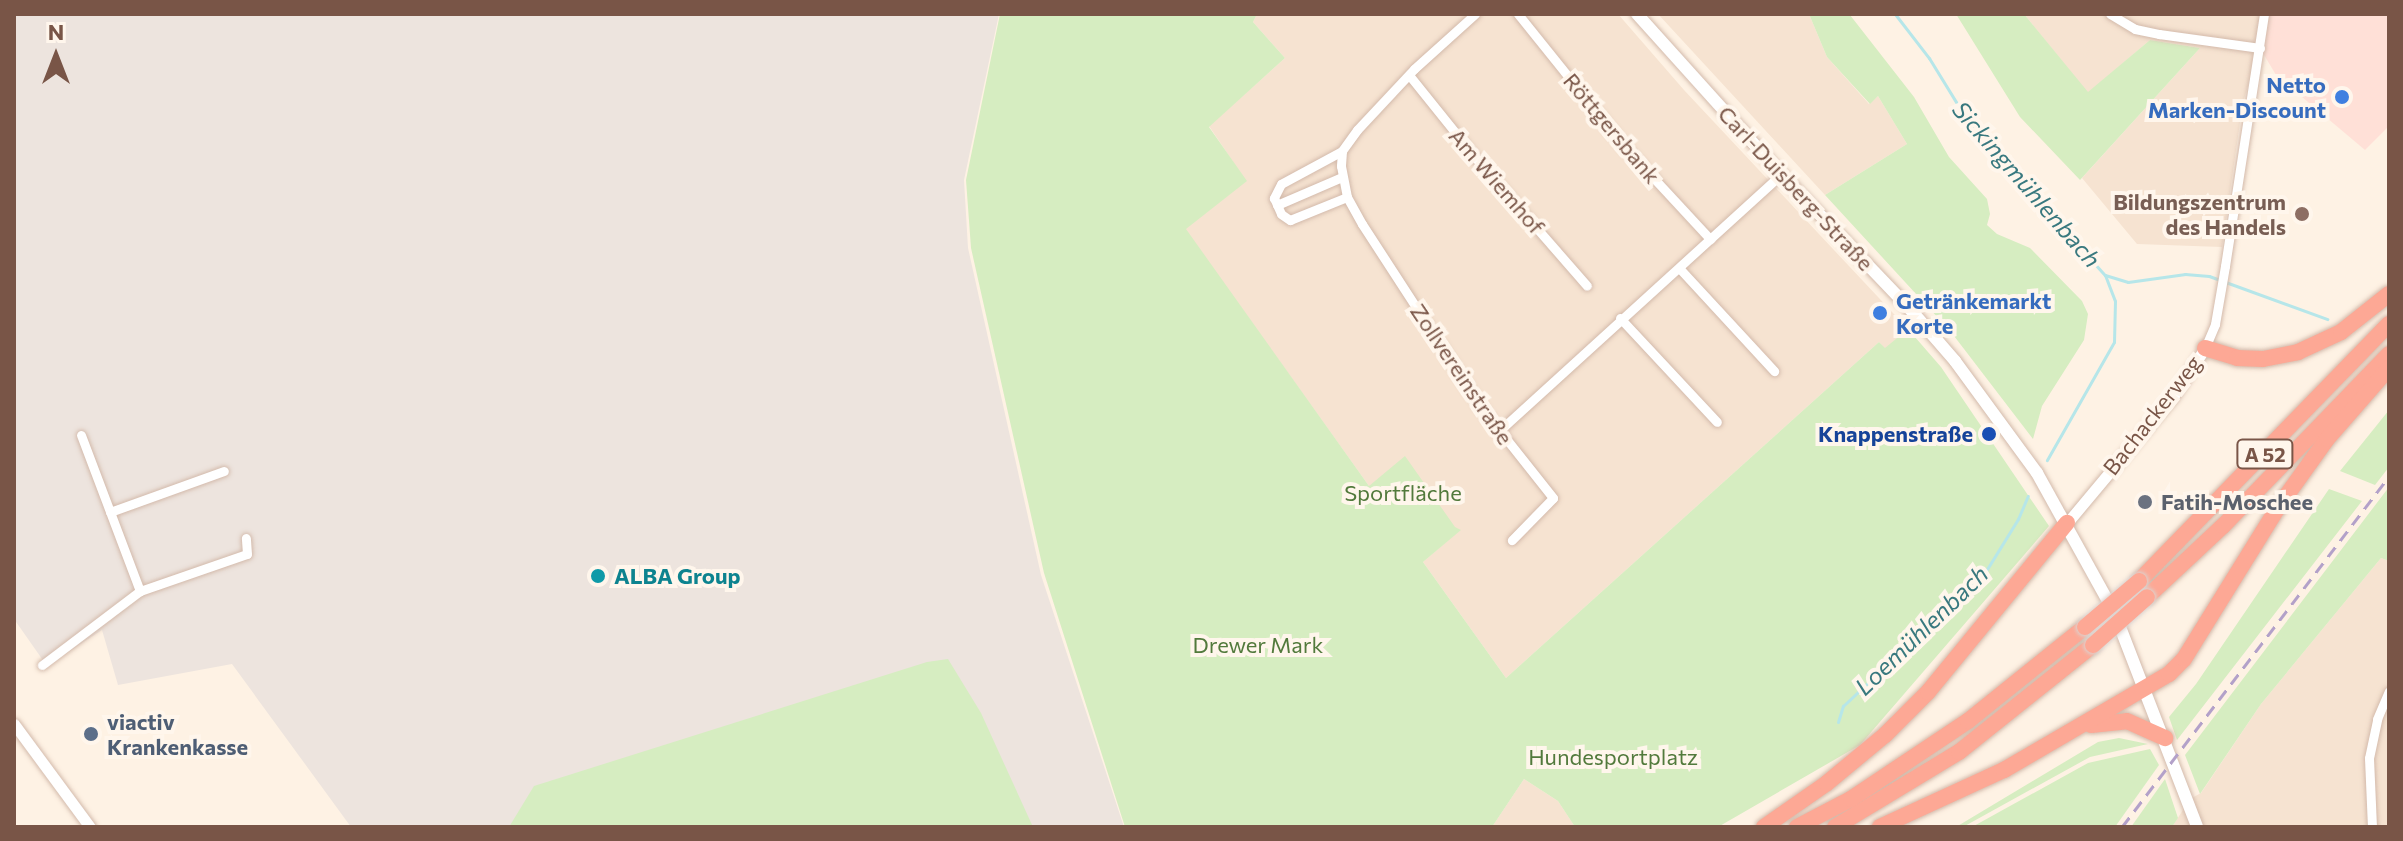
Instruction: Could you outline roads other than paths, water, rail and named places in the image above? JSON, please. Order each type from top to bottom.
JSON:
[{"type":"highway","points":[[2205,348],[2237,358],[2263,359],[2298,352],[2341,332],[2389,294]]},
{"type":"highway","name":"A 52","points":[[1797,827],[1851,799],[1968,721],[2085,627],[2139,581],[2389,324]]},
{"type":"highway","name":"A 52","points":[[1835,827],[1959,752],[2093,645],[2223,526],[2389,354]]},
{"type":"highway","points":[[1880,827],[2004,770],[2085,726],[2094,717],[2146,689],[2184,659],[2279,506],[2327,439],[2389,368]]},
{"type":"highway","points":[[1764,827],[1827,783],[1885,735],[1928,692],[2067,523]]},
{"type":"highway","points":[[2085,726],[2127,721],[2165,738]]},
{"type":"main road","name":"Carl-Duisberg-Straße","points":[[1637,14],[1781,174],[1910,309],[1955,361],[2008,432],[2067,523],[2115,614],[2197,827]]},
{"type":"street","points":[[1347,197],[1298,219],[1285,217],[1274,198],[1281,184],[1342,151],[1409,75],[1475,14]]},
{"type":"street","name":"Röttgersbank","points":[[1518,14],[1632,156],[1710,239]]},
{"type":"street","points":[[2110,14],[2135,29],[2260,48]]},
{"type":"street","name":"Bachackerweg","points":[[2067,523],[2174,395],[2205,348],[2225,266],[2264,14]]},
{"type":"street","name":"Am Wiemhof","points":[[1409,75],[1479,162],[1587,286]]},
{"type":"street","name":"Zollvereinstraße","points":[[1342,151],[1342,177],[1347,197],[1499,431],[1553,498],[1512,540]]},
{"type":"street","points":[[1499,431],[1781,174]]},
{"type":"street","points":[[1277,205],[1342,177]]},
{"type":"street","points":[[1680,269],[1774,371]]},
{"type":"street","points":[[1620,318],[1717,422]]},
{"type":"street","points":[[81,435],[140,591]]},
{"type":"street","points":[[110,512],[224,471]]},
{"type":"street","points":[[42,665],[140,591],[247,554],[246,538]]},
{"type":"street","points":[[2372,827],[2369,758],[2377,719],[2388,694]]},
{"type":"street","points":[[14,724],[90,827]]},
{"type":"waterway","name":"Sickingmühlenbach","points":[[1895,14],[1929,58],[1972,128],[2105,275],[2115,301],[2114,342],[2047,460]]},
{"type":"waterway","points":[[2105,275],[2128,282],[2185,274],[2209,276],[2327,319]]},
{"type":"waterway","name":"Loemühlenbach","points":[[1838,722],[1843,706],[1984,574],[2018,519],[2028,496]]},
{"type":"railway","points":[[2122,827],[2389,476]]},
{"type":"place","name":"Netto Marken-Discount","points":[[2342,97]]},
{"type":"place","name":"Bildungszentrum des Handels","points":[[2302,214]]},
{"type":"place","name":"Getränkemarkt Korte","points":[[1880,313]]},
{"type":"place","name":"Knappenstraße","points":[[1989,434]]},
{"type":"place","name":"Fatih-Moschee","points":[[2145,502]]},
{"type":"place","name":"ALBA Group","points":[[598,576]]},
{"type":"place","name":"viactiv Krankenkasse","points":[[91,734]]},
{"type":"park label","name":"Sportfläche","points":[[1403,493]]},
{"type":"park label","name":"Drewer Mark","points":[[1258,645]]},
{"type":"park label","name":"Hundesportplatz","points":[[1613,757]]}]
